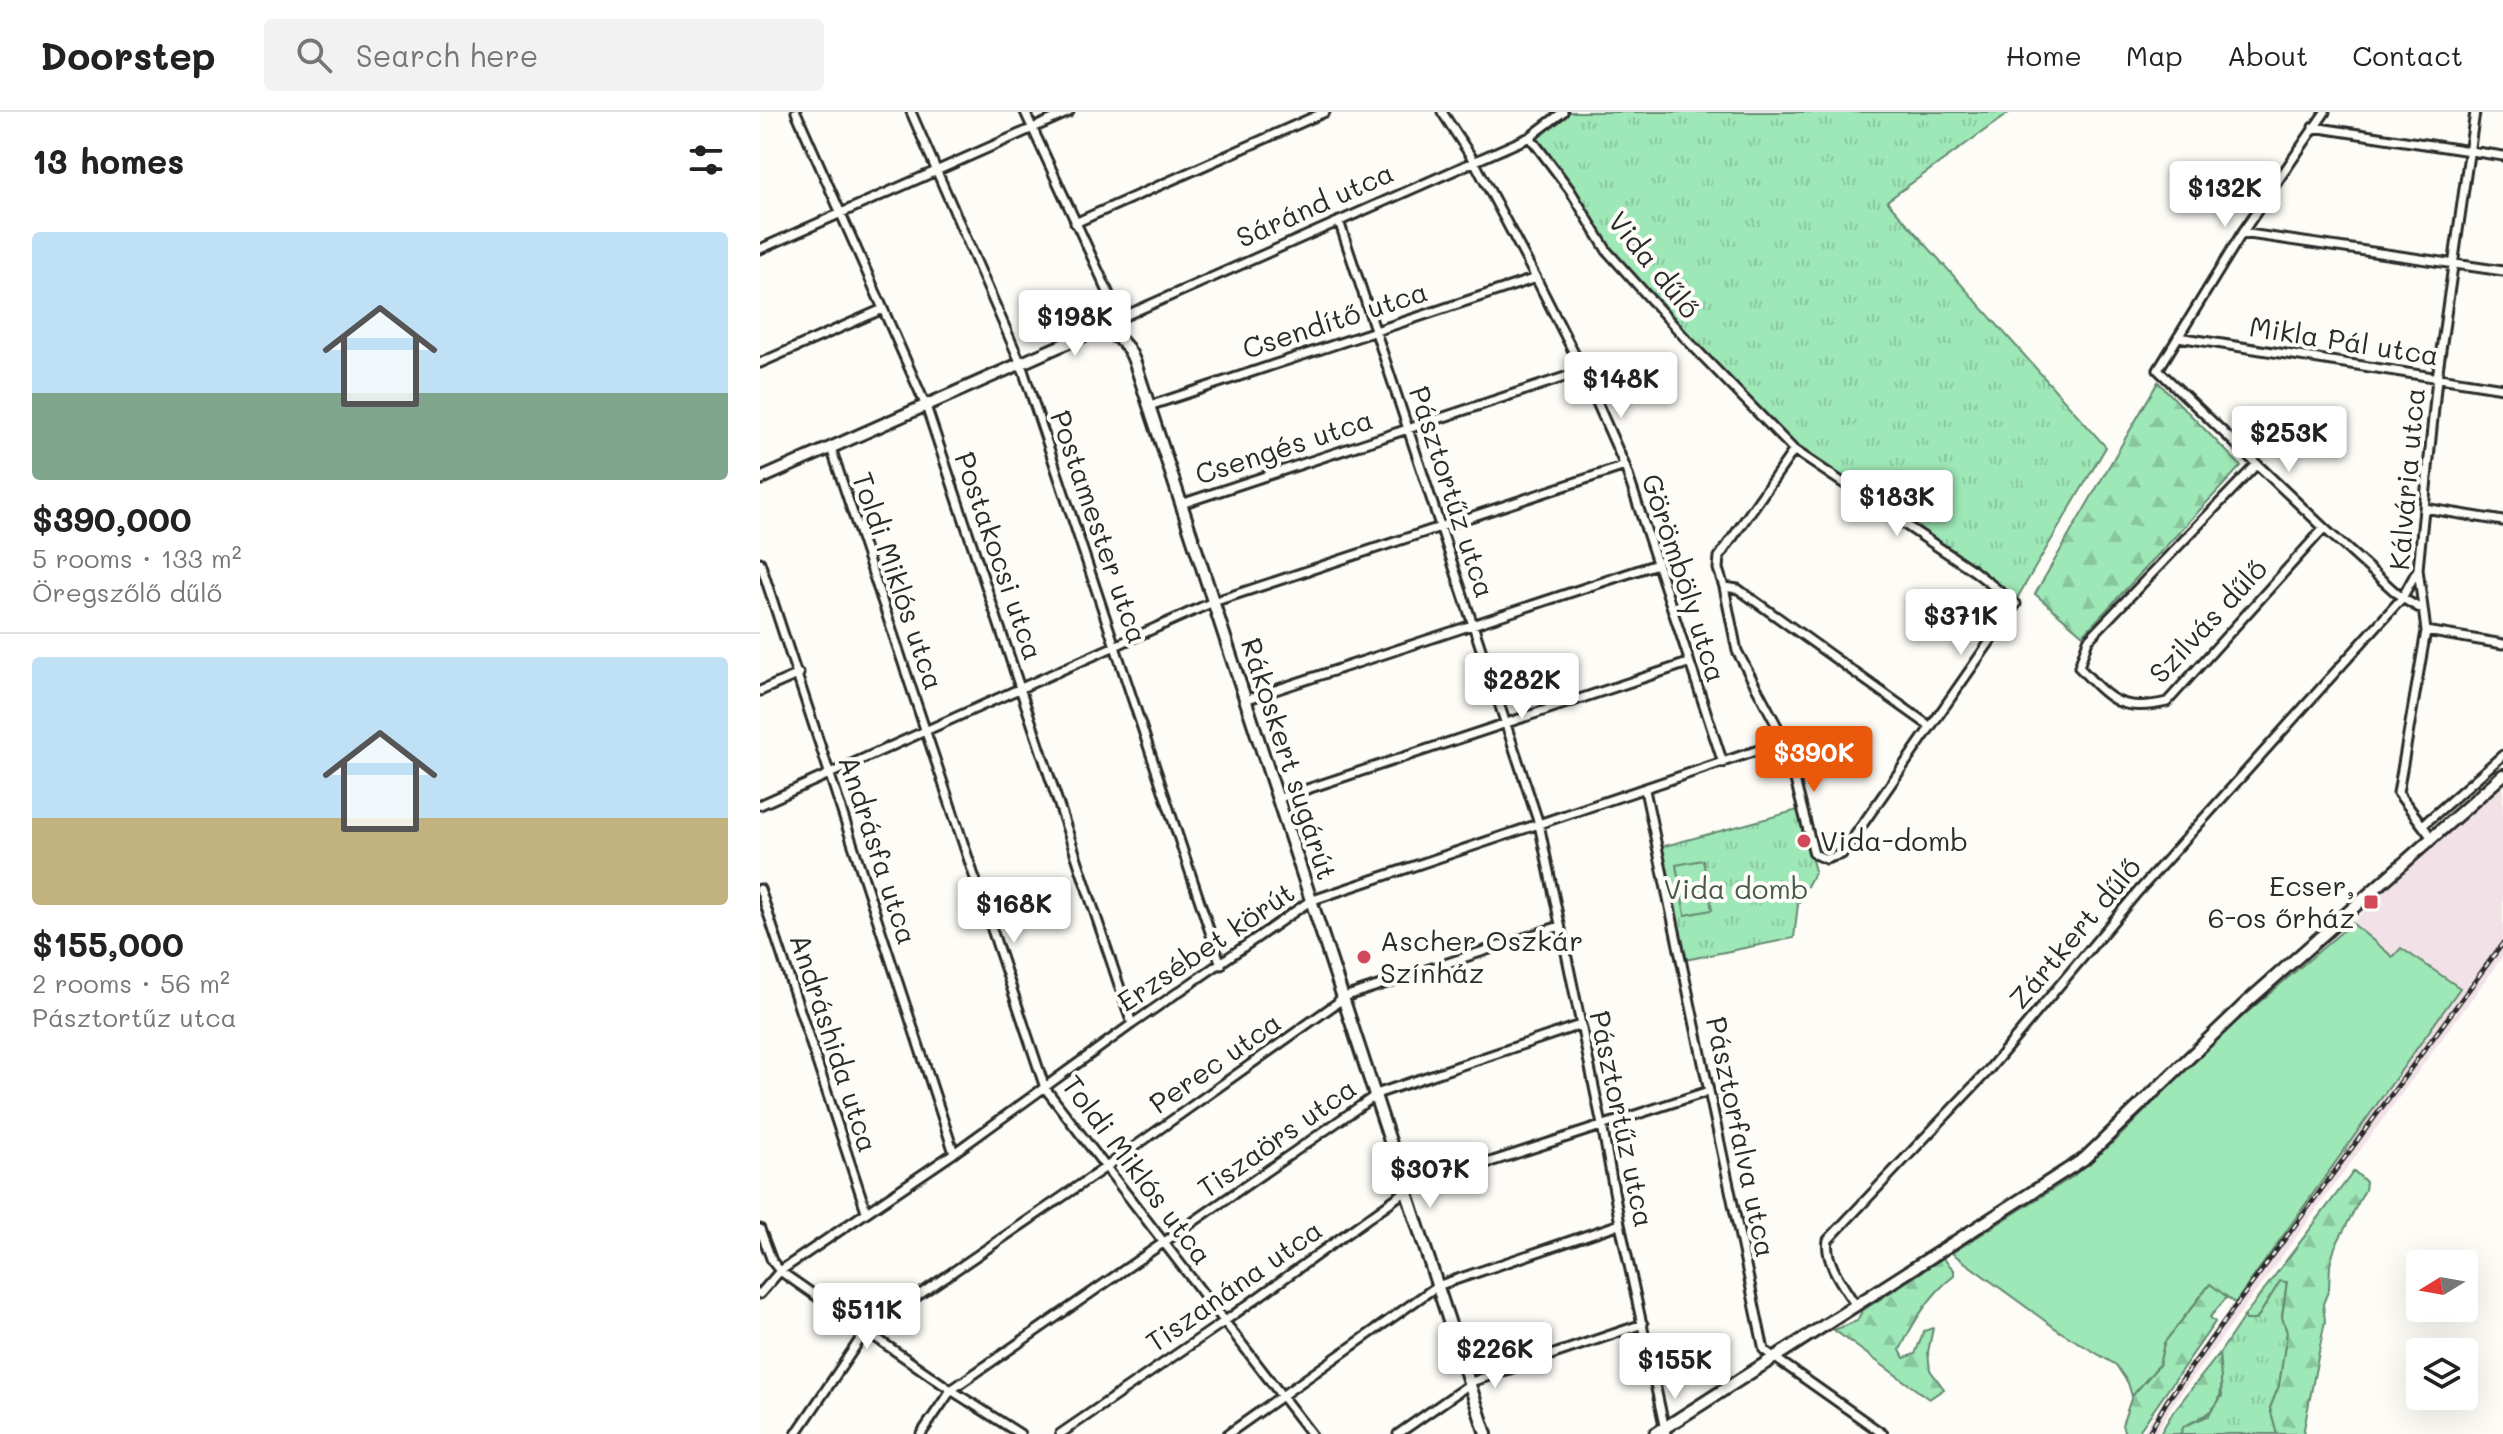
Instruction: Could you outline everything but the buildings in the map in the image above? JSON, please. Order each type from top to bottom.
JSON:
[{"type":"street","name":"Postakocsi utca","points":[[796,112],[926,406],[1132,1024]]},
{"type":"street","name":"Postamester utca","points":[[911,112],[1021,364],[1221,965]]},
{"type":"street","points":[[760,479],[1087,334],[1102,332],[1116,336],[1120,318],[1025,112]]},
{"type":"street","points":[[760,249],[1069,112]]},
{"type":"street","points":[[1075,223],[1325,112]]},
{"type":"street","name":"Görömböly utca","points":[[1442,112],[1474,161],[1536,278],[1583,371],[1625,466],[1723,763]]},
{"type":"street","name":"Sáránd utca","points":[[1120,318],[1530,137],[1563,112]]},
{"type":"street","points":[[2325,112],[2242,233],[2158,370],[2324,528],[2402,598],[2423,610]]},
{"type":"street","name":"Kálvária utca","points":[[2432,838],[2398,793],[2426,631],[2418,569],[2437,378],[2475,112]]},
{"type":"street","points":[[2313,127],[2503,156]]},
{"type":"street","name":"Vida dűlő","points":[[1530,137],[1570,190],[1607,251],[1687,340],[1794,450],[1974,571],[2016,604],[1931,727]]},
{"type":"street","name":"Pásztortűz utca","points":[[1339,221],[1539,824],[1643,1324],[1662,1432]]},
{"type":"street","points":[[2242,233],[2503,271]]},
{"type":"street","name":"Csendítő utca","points":[[1149,406],[1536,278]]},
{"type":"street","points":[[760,363],[883,309]]},
{"type":"street","name":"Rákoskert sugárút","points":[[1116,336],[1130,351],[1149,406],[1486,1434]]},
{"type":"street","name":"Mikla Pál utca","points":[[2178,337],[2503,388]]},
{"type":"street","name":"Csengés utca","points":[[1181,504],[1583,371]]},
{"type":"street","name":"Toldi Miklós utca","points":[[831,448],[1045,1088],[1311,1434]]},
{"type":"street","points":[[1724,587],[1738,589],[1931,727],[1842,854],[1826,859],[1814,854],[1785,741],[1737,651],[1718,569],[1719,557],[1794,450]]},
{"type":"street","name":"Szilvás dűlő","points":[[2257,464],[2088,640],[2079,667],[2109,699],[2143,708],[2167,702],[2324,528]]},
{"type":"street","points":[[760,805],[1213,602],[1625,466]]},
{"type":"street","points":[[2424,508],[2503,521]]},
{"type":"street","name":"Andrásfa utca","points":[[760,562],[954,1153]]},
{"type":"street","points":[[1245,700],[1657,564]]},
{"type":"street","points":[[2402,598],[2418,569]]},
{"type":"street","name":"Zártkert dűlő","points":[[1856,1306],[1836,1273],[1826,1249],[1828,1240],[1986,1073],[2135,895],[2402,598]]},
{"type":"street","points":[[2426,631],[2503,644]]},
{"type":"street","points":[[1277,799],[1688,663]]},
{"type":"street","points":[[760,691],[799,674]]},
{"type":"street","name":"Erzsébet körút","points":[[760,1294],[780,1271],[954,1153],[1132,1024],[1310,901],[1785,741]]},
{"type":"street","points":[[2423,825],[2503,755]]},
{"type":"street","points":[[1662,1432],[2084,1159],[2246,1003],[2503,775]]},
{"type":"street","name":"Pásztorfalva utca","points":[[1645,790],[1764,1350],[1774,1359]]},
{"type":"street","name":"Andráshida utca","points":[[760,889],[866,1211]]},
{"type":"street","name":"Perec utca","points":[[796,1434],[865,1332],[1106,1167],[1336,1005],[1341,998],[1560,926]]},
{"type":"street","name":"Tiszaörs utca","points":[[921,1434],[951,1390],[1375,1096],[1580,1025]]},
{"type":"street","name":"Tiszanána utca","points":[[1060,1434],[1406,1191],[1709,1091]]},
{"type":"street","points":[[1228,1434],[1437,1286],[1620,1224]]},
{"type":"street","points":[[760,1229],[772,1261],[780,1271],[865,1332],[1020,1434]]},
{"type":"street","points":[[1398,1434],[1469,1383],[1643,1324]]},
{"type":"street","points":[[1774,1359],[1883,1434]]},
{"type":"shaded area","points":[[2503,782],[2503,956],[2171,1407],[2156,1434],[2142,1434],[2460,989],[2402,948],[2393,958],[2352,923]]},
{"type":"green space","points":[[1568,112],[2010,112],[1887,201],[2106,447],[2016,600],[1801,451],[1687,340],[1610,247],[1537,138]]},
{"type":"green space","points":[[2158,382],[2241,466],[2083,635],[2035,594]]},
{"type":"green space","name":"Vida domb","points":[[1798,810],[1815,871],[1798,904],[1794,938],[1685,960],[1661,847]]},
{"type":"green space","points":[[1703,860],[1712,910],[1685,915],[1676,865]]},
{"type":"green space","points":[[2352,923],[2393,957],[2401,948],[2460,988],[2235,1303],[2210,1284],[2164,1343],[2159,1365],[2132,1396],[2128,1383],[2116,1365],[2059,1331],[1952,1253],[2072,1177],[2116,1140],[2215,1040]]},
{"type":"green space","points":[[2354,1171],[2366,1182],[2365,1190],[2335,1247],[2330,1265],[2329,1289],[2323,1304],[2325,1321],[2303,1434],[2277,1434],[2270,1408],[2279,1386],[2287,1332],[2282,1317],[2287,1282],[2280,1281],[2256,1320],[2245,1320],[2245,1315]]},
{"type":"green space","points":[[1943,1258],[1954,1270],[1954,1276],[1923,1310],[1900,1350],[1904,1358],[1915,1354],[1924,1331],[1933,1328],[1928,1352],[1930,1370],[1944,1389],[1929,1399],[1834,1330],[1857,1321],[1862,1311]]},
{"type":"green space","points":[[2280,1281],[2287,1282],[2282,1317],[2287,1332],[2279,1386],[2270,1408],[2277,1434],[2180,1434],[2184,1426],[2208,1416],[2222,1396],[2219,1354],[2245,1315],[2245,1320],[2256,1320]]},
{"type":"green space","points":[[2211,1283],[2228,1296],[2210,1317],[2215,1322],[2137,1434],[2125,1434],[2122,1425],[2132,1396],[2159,1365],[2164,1343]]},
{"type":"green space","points":[[2219,1354],[2221,1391],[2215,1406],[2184,1426],[2180,1434],[2160,1434],[2173,1412]]},
{"type":"railway","points":[[2148,1434],[2167,1401],[2217,1331],[2503,943]]},
{"type":"place","name":"Vida-domb","points":[[1804,841]]},
{"type":"place","name":"Ecser, 6-os őrház","points":[[2371,902]]},
{"type":"place","name":"Ascher Oszkár Színház","points":[[1364,957]]}]
